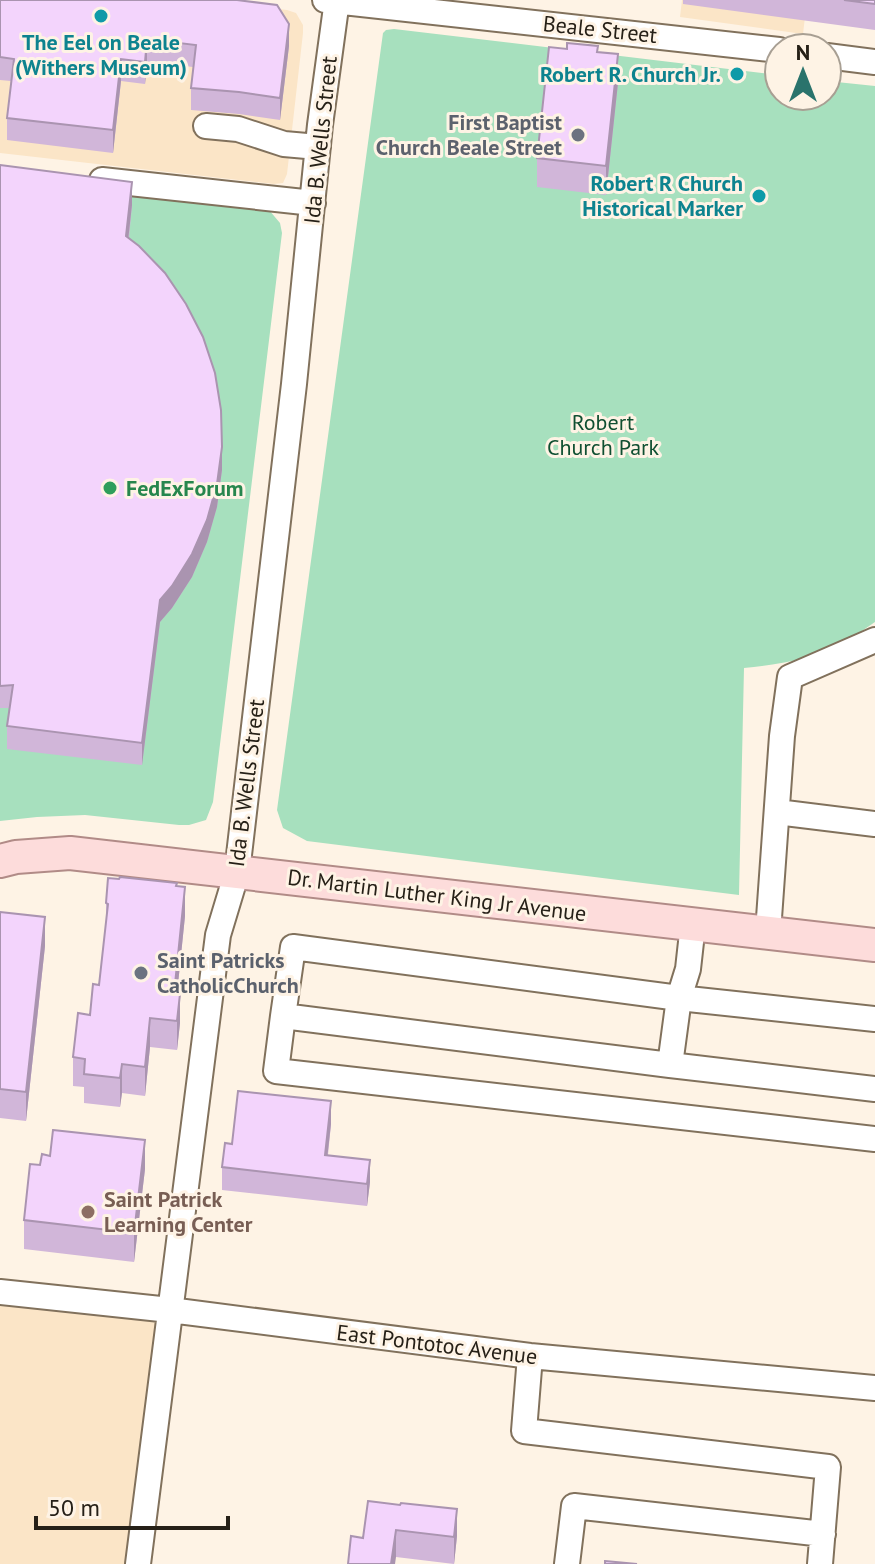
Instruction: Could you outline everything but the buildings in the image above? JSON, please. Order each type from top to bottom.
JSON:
[{"type":"main road","name":"Dr. Martin Luther King Jr Avenue","points":[[0,861],[70,853],[875,945]]},
{"type":"street","name":"Beale Street","points":[[333,0],[763,48]]},
{"type":"street","name":"Ida B. Wells Street","points":[[138,1564],[218,935],[237,872],[333,0]]},
{"type":"street","points":[[477,0],[505,18]]},
{"type":"street","points":[[843,58],[875,62]]},
{"type":"street","points":[[206,126],[238,129],[284,144],[318,147]]},
{"type":"street","points":[[75,177],[313,203]]},
{"type":"street","points":[[768,932],[782,736],[790,677],[875,640]]},
{"type":"street","points":[[777,812],[875,824]]},
{"type":"street","points":[[670,1065],[693,924]]},
{"type":"street","points":[[875,1019],[679,998],[293,947],[276,1071],[875,1139]]},
{"type":"street","points":[[283,1016],[875,1089]]},
{"type":"street","name":"East Pontotoc Avenue","points":[[0,1292],[170,1310],[530,1356],[875,1388]]},
{"type":"street","points":[[530,1356],[524,1431],[828,1467],[820,1564]]},
{"type":"street","points":[[567,1564],[574,1506],[823,1534]]},
{"type":"shaded area","points":[[0,0],[202,0],[296,13],[303,25],[303,33],[287,174],[283,183],[0,153]]},
{"type":"shaded area","points":[[682,0],[807,0],[803,32],[680,17]]},
{"type":"shaded area","points":[[0,1297],[161,1315],[131,1564],[0,1564]]},
{"type":"green space","name":"Robert Church Park","points":[[386,30],[763,73],[763,112],[843,112],[843,83],[875,86],[875,622],[843,643],[820,653],[782,663],[744,668],[739,895],[307,841],[283,828],[277,810],[383,33]]},
{"type":"green space","name":"FedExForum","points":[[0,177],[269,210],[280,223],[282,233],[213,802],[206,820],[179,825],[85,815],[0,821]]},
{"type":"place","name":"The Eel on Beale (Withers Museum)","points":[[101,16]]},
{"type":"place","name":"Robert R. Church Jr.","points":[[737,74]]},
{"type":"place","name":"First Baptist Church Beale Street","points":[[578,135]]},
{"type":"place","name":"Robert R Church Historical Marker","points":[[759,196]]},
{"type":"place","name":"FedExForum","points":[[110,488]]},
{"type":"place","name":"Saint Patricks CatholicChurch","points":[[141,973]]},
{"type":"place","name":"Saint Patrick Learning Center","points":[[88,1212]]}]
